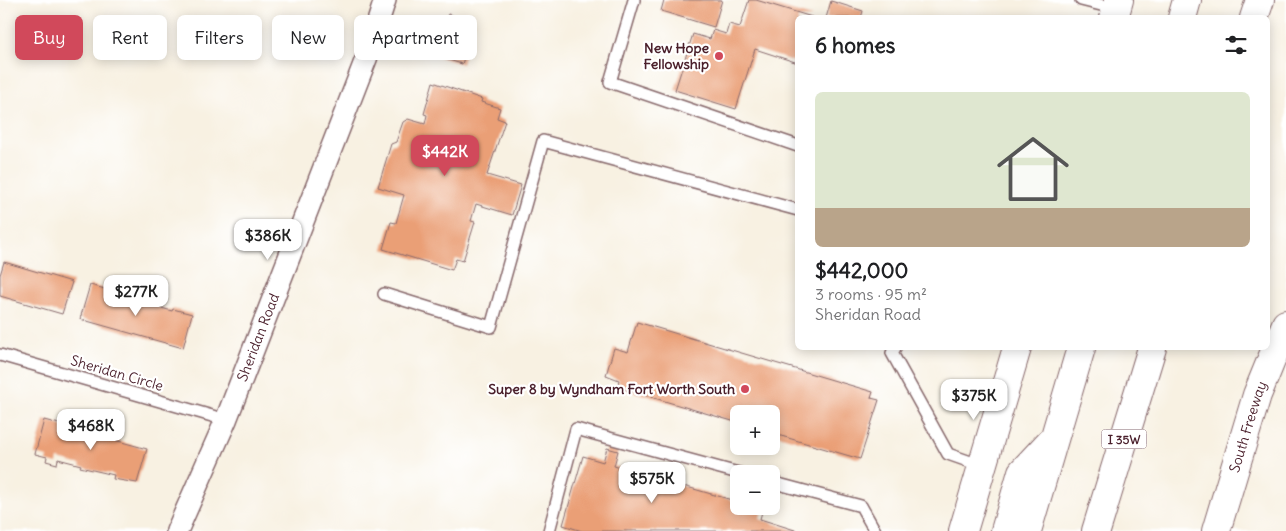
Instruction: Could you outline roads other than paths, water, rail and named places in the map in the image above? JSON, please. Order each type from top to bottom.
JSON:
[{"type":"main road","points":[[1183,15],[1188,0]]},
{"type":"main road","points":[[1255,15],[1260,0]]},
{"type":"main road","name":"South Freeway","points":[[1216,531],[1257,395],[1286,324]]},
{"type":"main road","points":[[963,531],[1017,350]]},
{"type":"main road","points":[[1027,531],[1080,350]]},
{"type":"main road","name":"I 35W","points":[[1096,531],[1151,350]]},
{"type":"main road","points":[[1005,531],[1022,472],[1053,439]]},
{"type":"street","name":"Sheridan Road","points":[[177,531],[226,420],[366,59],[385,0]]},
{"type":"lane","points":[[634,0],[610,82],[795,145]]},
{"type":"lane","points":[[1081,0],[1117,9]]},
{"type":"lane","points":[[384,294],[491,327],[543,141],[795,209]]},
{"type":"lane","points":[[893,350],[892,353],[948,454],[982,466]]},
{"type":"lane","name":"Sheridan Circle","points":[[0,355],[226,420]]},
{"type":"lane","points":[[549,531],[576,429],[730,471]]},
{"type":"lane","points":[[780,484],[861,506],[875,531]]},
{"type":"place","name":"New Hope Fellowship","points":[[719,56]]},
{"type":"place","name":"Super 8 by Wyndham Fort Worth South","points":[[745,389]]}]
